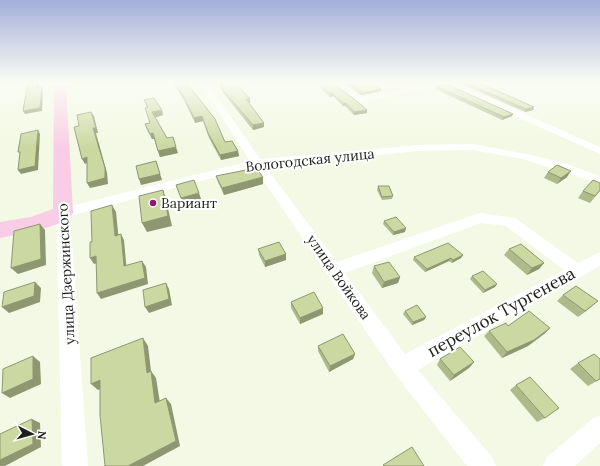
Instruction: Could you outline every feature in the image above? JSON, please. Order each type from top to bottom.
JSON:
[{"type":"main road","name":"улица Дзержинского","points":[[60,104],[63,214]]},
{"type":"main road","name":"Вологодская улица","points":[[0,230],[34,224],[63,214]]},
{"type":"street","name":"улица Войкова","points":[[217,104],[402,367],[483,466]]},
{"type":"street","points":[[496,104],[598,148]]},
{"type":"street","name":"Вологодская улица","points":[[63,214],[258,163],[419,148],[472,147],[524,156],[560,166],[600,180]]},
{"type":"street","name":"улица Дзержинского","points":[[63,214],[75,466]]},
{"type":"street","points":[[334,270],[480,218],[510,222],[577,271]]},
{"type":"street","name":"переулок Тургенева","points":[[402,367],[600,258]]},
{"type":"street","points":[[556,466],[600,427]]},
{"type":"building","points":[[24,104],[40,104],[40,108],[23,111]]},
{"type":"building","points":[[146,104],[158,104],[162,110],[152,112],[167,138],[173,137],[176,147],[158,151],[153,133],[150,134],[145,124],[150,123],[145,108],[148,107]]},
{"type":"building","points":[[187,104],[203,104],[215,119],[225,142],[232,141],[238,151],[220,155],[208,133],[202,116],[194,118]]},
{"type":"building","points":[[235,104],[250,104],[264,123],[253,125]]},
{"type":"building","points":[[347,104],[360,104],[367,110],[354,112]]},
{"type":"building","points":[[475,104],[490,104],[513,114],[504,117]]},
{"type":"building","points":[[514,104],[527,104],[534,107],[526,109]]},
{"type":"building","points":[[91,112],[96,128],[93,128],[105,168],[105,178],[87,183],[87,157],[82,159],[74,127],[79,126],[77,115]]},
{"type":"building","points":[[38,130],[35,166],[18,170],[20,152],[18,152],[21,134]]},
{"type":"building","points":[[156,161],[160,174],[139,179],[136,166]]},
{"type":"building","points":[[557,165],[571,171],[561,178],[548,172]]},
{"type":"building","points":[[256,168],[263,177],[222,188],[216,176]]},
{"type":"building","points":[[194,180],[199,193],[181,198],[176,185]]},
{"type":"building","points":[[593,180],[600,183],[600,190],[595,196],[583,191]]},
{"type":"building","points":[[378,186],[389,186],[393,196],[382,197]]},
{"type":"building","points":[[163,190],[168,216],[142,223],[139,196]]},
{"type":"building","points":[[112,205],[115,236],[121,234],[124,266],[142,261],[145,278],[97,293],[96,256],[90,258],[90,242],[92,242],[91,211]]},
{"type":"building","points":[[396,217],[406,228],[394,232],[384,221]]},
{"type":"building","points":[[40,224],[41,259],[11,268],[14,231]]},
{"type":"building","points":[[279,242],[286,254],[265,261],[258,249]]},
{"type":"building","points":[[448,243],[463,255],[453,260],[451,258],[427,269],[414,257]]},
{"type":"building","points":[[521,244],[544,263],[532,268],[509,249]]},
{"type":"building","points":[[389,262],[400,277],[384,282],[374,266]]},
{"type":"building","points":[[483,271],[497,284],[485,290],[472,276]]},
{"type":"building","points":[[35,282],[34,296],[2,307],[4,292]]},
{"type":"building","points":[[166,283],[169,299],[145,307],[143,290]]},
{"type":"building","points":[[576,286],[598,301],[585,311],[563,295]]},
{"type":"building","points":[[314,292],[323,308],[300,318],[291,302]]},
{"type":"building","points":[[417,305],[426,317],[413,322],[405,311]]},
{"type":"building","points":[[529,311],[550,328],[534,340],[507,352],[489,331],[506,323],[508,326]]},
{"type":"building","points":[[343,334],[355,354],[330,366],[318,346]]},
{"type":"building","points":[[143,338],[147,373],[151,371],[155,403],[166,398],[176,441],[128,466],[105,466],[100,415],[100,380],[91,384],[91,358]]},
{"type":"building","points":[[460,347],[474,362],[454,375],[440,359]]},
{"type":"building","points":[[594,354],[600,359],[600,379],[596,381],[578,363]]},
{"type":"building","points":[[33,356],[33,379],[2,393],[3,369]]},
{"type":"building","points":[[530,377],[559,408],[545,418],[516,385]]},
{"type":"building","points":[[32,419],[33,444],[0,460],[0,434]]},
{"type":"building","points":[[412,447],[424,466],[383,465]]},
{"type":"place","name":"Вариант","points":[[153,203]]}]
